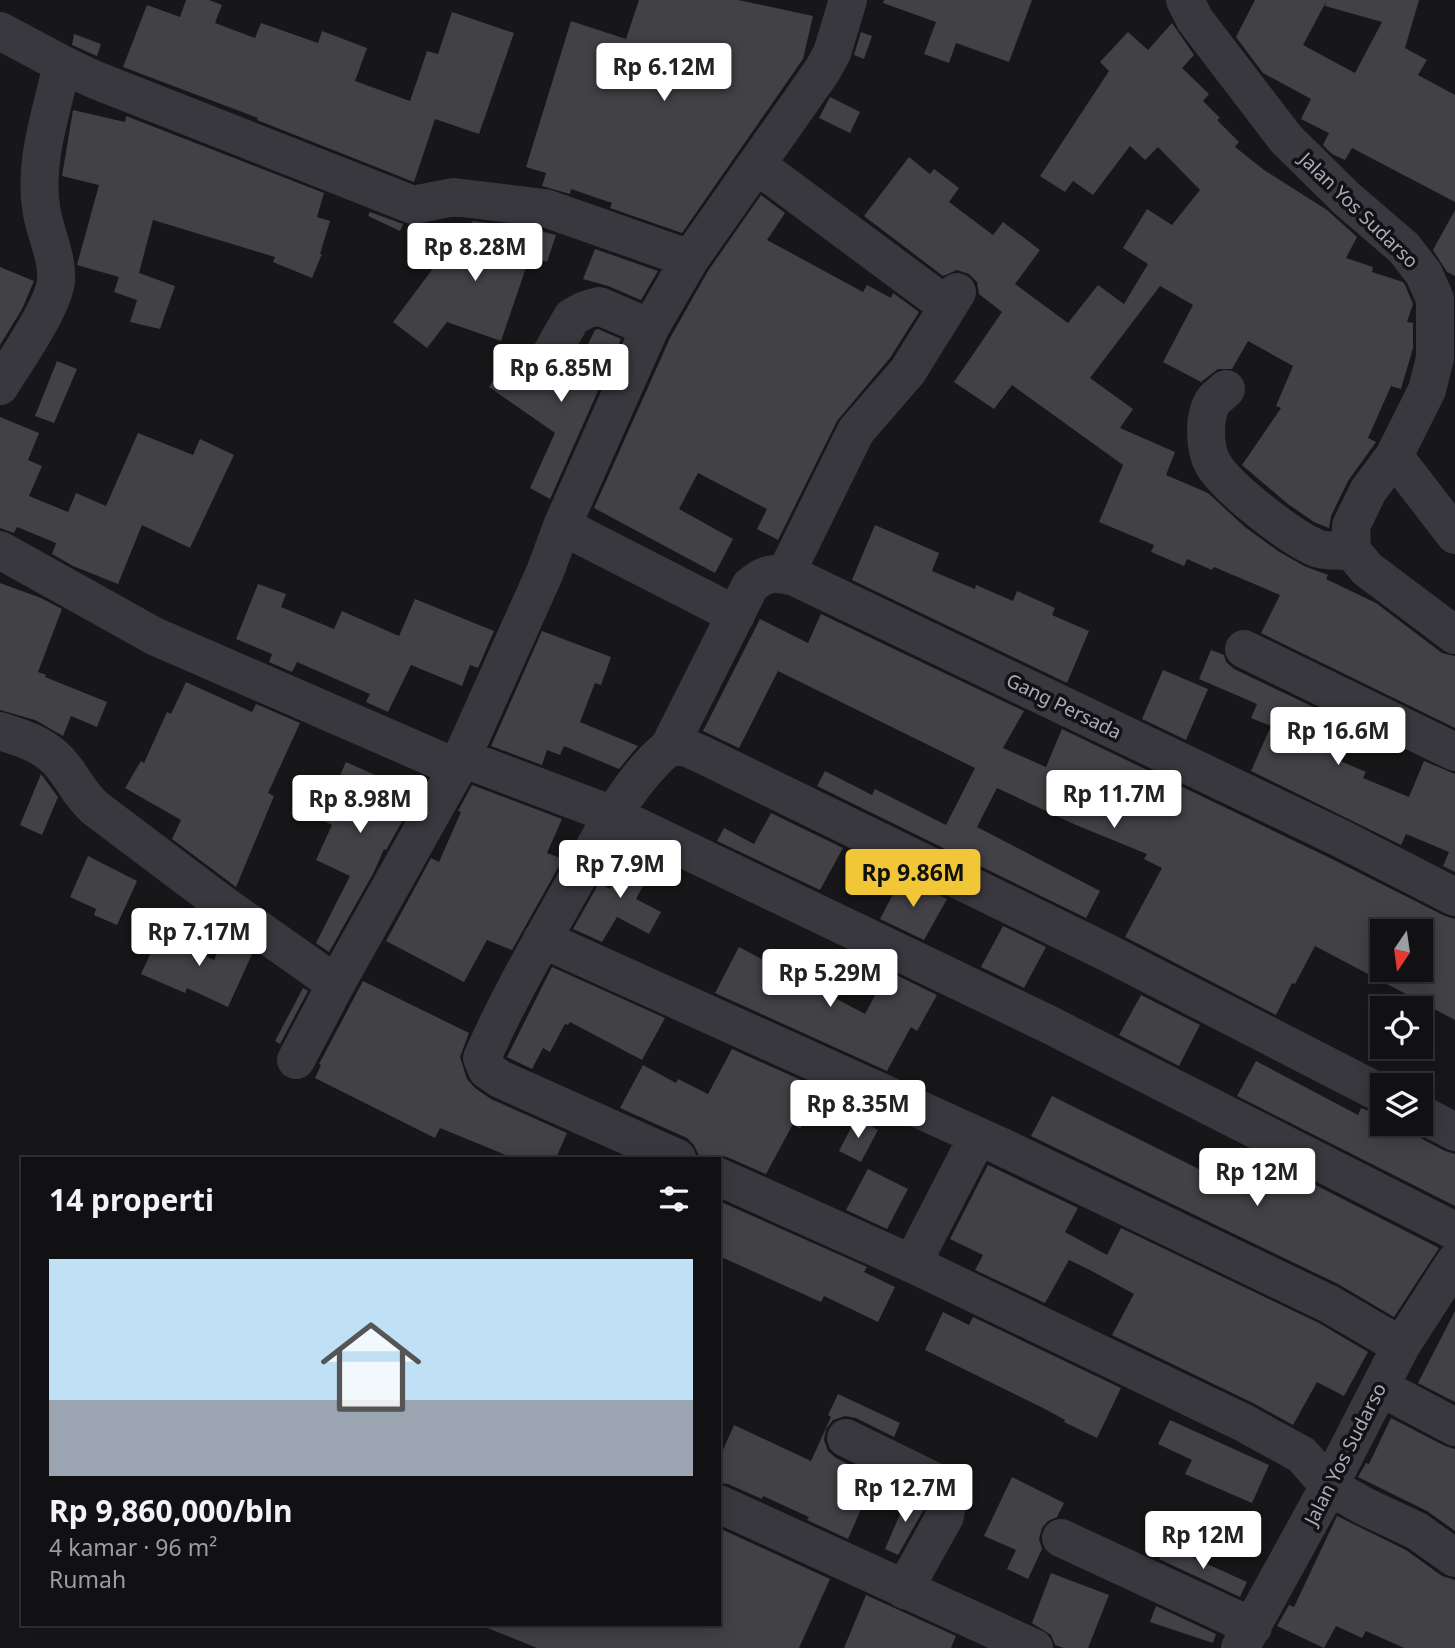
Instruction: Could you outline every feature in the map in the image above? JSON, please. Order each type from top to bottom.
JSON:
[{"type":"street","points":[[296,1060],[459,763],[650,328],[690,259],[822,71],[832,52],[847,0]]},
{"type":"street","name":"Jalan Yos Sudarso","points":[[1185,0],[1195,20],[1286,139],[1347,199],[1404,248],[1424,274],[1435,299],[1435,358],[1427,390],[1394,457],[1368,491],[1352,526],[1352,551]]},
{"type":"street","points":[[0,32],[106,85],[413,205],[465,198],[545,208],[690,259]]},
{"type":"street","points":[[0,386],[49,302],[56,282],[54,260],[41,209],[39,164],[62,64]]},
{"type":"street","points":[[675,1157],[500,1079],[487,1070],[482,1058],[542,939],[613,815],[648,767],[669,747],[750,586],[764,575],[785,575],[856,431],[908,371],[952,299],[757,165]]},
{"type":"street","points":[[551,354],[572,317],[599,306],[650,328]]},
{"type":"street","points":[[1226,389],[1214,400],[1207,426],[1212,463],[1231,485],[1274,521],[1315,548],[1352,551],[1367,569],[1455,635]]},
{"type":"street","points":[[1394,457],[1455,535]]},
{"type":"street","points":[[562,526],[736,615]]},
{"type":"street","points":[[0,550],[168,643],[459,763],[613,815],[1048,1024],[1455,1231]]},
{"type":"street","name":"Gang Persada","points":[[785,575],[795,577],[1342,839],[1455,897]]},
{"type":"street","points":[[1244,649],[1455,752]]},
{"type":"street","points":[[0,731],[36,743],[50,752],[65,768],[87,801],[221,903],[336,984]]},
{"type":"street","points":[[669,747],[685,747],[740,773],[1108,953],[1370,1088]]},
{"type":"street","points":[[542,939],[988,1141],[1329,1304],[1401,1346]]},
{"type":"street","points":[[1433,1120],[1455,1132]]},
{"type":"street","points":[[920,1268],[988,1141]]},
{"type":"street","points":[[721,1178],[920,1268],[1244,1423],[1301,1455],[1329,1486],[1417,1531],[1455,1559]]},
{"type":"street","name":"Jalan Yos Sudarso","points":[[1247,1638],[1401,1346],[1455,1262]]},
{"type":"street","points":[[1380,1387],[1455,1427]]},
{"type":"street","points":[[846,1438],[938,1483],[944,1491],[947,1506],[945,1516],[904,1590]]},
{"type":"street","points":[[721,1505],[1034,1648]]},
{"type":"street","points":[[1061,1538],[1247,1638]]},
{"type":"building","points":[[186,0],[209,0],[222,5],[215,23],[255,38],[261,23],[318,43],[322,31],[367,48],[355,81],[410,101],[427,51],[438,54],[452,12],[514,33],[479,134],[435,119],[414,182],[257,120],[258,118],[123,67],[147,5],[180,17]]},
{"type":"building","points":[[639,0],[738,0],[813,16],[803,59],[682,233],[610,208],[612,203],[571,189],[570,194],[542,186],[546,173],[526,167],[571,21],[626,39]]},
{"type":"building","points":[[884,0],[1032,0],[1009,62],[956,43],[949,63],[924,54],[936,22],[883,3]]},
{"type":"building","points":[[1255,0],[1419,0],[1405,48],[1427,60],[1418,75],[1455,95],[1455,202],[1352,148],[1345,160],[1332,154],[1323,145],[1329,133],[1301,119],[1311,99],[1263,73],[1236,37]],"holes":[[[1326,2],[1325,6],[1382,22],[1355,73],[1303,45]]]},
{"type":"building","points":[[1172,23],[1194,55],[1182,68],[1209,94],[1203,101],[1239,142],[1235,147],[1264,170],[1327,210],[1357,237],[1346,258],[1373,267],[1372,272],[1403,282],[1413,304],[1407,322],[1413,323],[1413,348],[1401,389],[1391,386],[1368,438],[1376,442],[1348,481],[1331,516],[1329,528],[1314,522],[1288,504],[1242,465],[1281,408],[1276,406],[1293,366],[1248,341],[1232,369],[1218,369],[1201,382],[1163,362],[1193,305],[1160,286],[1090,378],[1133,409],[1120,428],[1175,452],[1166,475],[1208,493],[1245,527],[1278,551],[1304,566],[1328,575],[1326,579],[1376,603],[1442,653],[1455,656],[1455,728],[1261,633],[1280,595],[1214,567],[1212,570],[1187,559],[1184,566],[1151,552],[1154,545],[1099,522],[1123,465],[1012,385],[994,409],[954,382],[1002,312],[979,294],[977,282],[969,274],[957,270],[943,276],[864,216],[909,157],[930,174],[934,169],[959,188],[949,202],[993,235],[1003,222],[1040,250],[1015,284],[1068,323],[1098,285],[1124,304],[1148,264],[1123,248],[1147,209],[1172,225],[1200,190],[1158,147],[1145,160],[1130,146],[1093,195],[1073,181],[1065,192],[1040,176],[1109,71],[1100,62],[1128,32],[1148,50]]},
{"type":"building","points":[[861,32],[872,36],[864,59],[854,55]]},
{"type":"building","points":[[74,34],[101,44],[97,56],[72,45]]},
{"type":"building","points":[[830,97],[860,112],[850,133],[819,118]]},
{"type":"building","points":[[73,110],[125,122],[126,116],[324,193],[317,217],[330,221],[322,254],[312,278],[273,262],[275,257],[153,220],[139,273],[175,286],[160,329],[130,322],[137,300],[114,292],[119,277],[77,265],[99,185],[62,176]]},
{"type":"building","points":[[761,195],[785,213],[767,240],[863,292],[867,285],[891,298],[893,293],[919,312],[890,358],[837,421],[778,540],[757,529],[767,509],[698,473],[679,509],[733,539],[715,573],[594,508],[670,338],[708,271]]},
{"type":"building","points":[[1455,210],[1455,276],[1447,272],[1433,250]]},
{"type":"building","points":[[370,212],[403,224],[400,231],[368,216]]},
{"type":"building","points":[[473,221],[510,226],[525,237],[528,228],[556,235],[547,262],[530,256],[501,341],[447,322],[427,348],[393,322],[437,263],[440,265]]},
{"type":"building","points":[[595,249],[658,271],[641,300],[583,279]]},
{"type":"building","points":[[0,267],[34,281],[22,309],[0,345]]},
{"type":"building","points":[[595,330],[621,339],[550,499],[530,488],[555,433],[489,387],[499,371],[542,387],[547,375],[552,376],[564,371],[572,376]]},
{"type":"building","points":[[57,361],[77,369],[54,423],[35,416]]},
{"type":"building","points":[[0,417],[39,433],[28,460],[42,466],[29,496],[68,512],[76,493],[106,506],[138,433],[193,455],[200,439],[234,455],[190,548],[142,525],[118,584],[73,566],[52,554],[56,543],[17,527],[14,533],[0,528]]},
{"type":"building","points":[[875,525],[939,553],[932,571],[975,589],[976,585],[1013,601],[1017,591],[1055,608],[1052,615],[1089,631],[1067,683],[852,580]]},
{"type":"building","points":[[0,583],[62,609],[38,672],[107,702],[97,727],[71,716],[63,736],[35,720],[0,710]]},
{"type":"building","points":[[258,584],[286,594],[281,607],[334,629],[342,611],[399,636],[415,599],[494,631],[478,668],[470,665],[462,686],[411,665],[388,712],[366,702],[370,694],[297,662],[292,672],[269,662],[272,654],[236,639]]},
{"type":"building","points":[[821,614],[1024,711],[1003,748],[1046,767],[1062,729],[1455,919],[1455,1020],[1433,1008],[1433,996],[1410,996],[1383,982],[1433,982],[1433,919],[1370,919],[1370,975],[1315,946],[1276,1015],[1125,937],[1162,868],[1144,859],[1147,854],[997,788],[977,827],[1100,891],[1086,918],[817,786],[825,771],[872,795],[875,789],[946,825],[975,768],[778,671],[739,748],[703,731],[760,619],[808,643]]},
{"type":"building","points":[[542,631],[611,657],[601,685],[595,683],[580,722],[638,746],[619,769],[564,746],[560,755],[547,750],[542,765],[491,746]]},
{"type":"building","points":[[1211,650],[1224,655],[1226,662],[1234,669],[1353,726],[1338,760],[1366,772],[1363,778],[1409,797],[1424,761],[1455,774],[1455,872],[1443,866],[1449,852],[1406,834],[1401,845],[1251,771],[1271,726],[1251,718],[1257,704],[1199,679]]},
{"type":"building","points":[[1163,670],[1208,689],[1186,740],[1142,719]]},
{"type":"building","points":[[186,682],[252,712],[256,704],[300,723],[268,793],[274,796],[236,887],[172,839],[181,820],[125,788],[141,761],[144,763],[167,712],[171,714]]},
{"type":"building","points":[[346,762],[391,782],[393,776],[421,788],[386,850],[384,849],[329,952],[316,943],[350,876],[316,860],[332,825],[320,819]]},
{"type":"building","points":[[41,774],[58,797],[42,835],[20,825]]},
{"type":"building","points":[[472,785],[562,819],[547,853],[563,859],[512,950],[487,940],[464,982],[386,941],[431,858],[439,862],[461,812],[458,811]]},
{"type":"building","points":[[771,813],[843,848],[820,890],[717,841],[724,828],[754,844]]},
{"type":"building","points":[[632,848],[657,860],[636,899],[661,912],[649,934],[617,917],[602,942],[573,929],[599,883],[610,889]]},
{"type":"building","points":[[88,856],[137,881],[117,925],[94,915],[96,909],[70,897]]},
{"type":"building","points":[[902,877],[947,899],[924,940],[880,919]]},
{"type":"building","points":[[1003,926],[1046,947],[1024,988],[981,967]]},
{"type":"building","points":[[226,933],[253,952],[228,1007],[187,988],[185,993],[141,974],[159,935],[214,960]]},
{"type":"building","points":[[739,947],[865,1014],[888,971],[937,995],[917,1031],[911,1027],[887,1071],[715,993]]},
{"type":"building","points":[[552,967],[665,1018],[642,1060],[570,1022],[565,1024],[550,1052],[543,1048],[532,1069],[507,1057]]},
{"type":"building","points":[[363,981],[469,1033],[460,1057],[467,1079],[475,1088],[491,1099],[567,1133],[556,1157],[511,1157],[440,1128],[435,1138],[315,1078],[321,1065],[319,1064]]},
{"type":"building","points":[[303,988],[308,991],[280,1044],[275,1041]]},
{"type":"building","points":[[1141,995],[1200,1025],[1179,1066],[1119,1035]]},
{"type":"building","points":[[732,1049],[821,1089],[800,1129],[793,1124],[766,1174],[727,1157],[701,1157],[687,1138],[620,1108],[643,1065],[676,1083],[678,1079],[708,1094]]},
{"type":"building","points":[[1256,1061],[1358,1115],[1361,1108],[1370,1111],[1370,1136],[1417,1136],[1455,1154],[1455,1206],[1237,1096]]},
{"type":"building","points":[[1052,1096],[1223,1181],[1241,1147],[1439,1248],[1394,1317],[1338,1284],[1031,1136]]},
{"type":"building","points":[[856,1118],[878,1130],[861,1162],[839,1151]]},
{"type":"building","points":[[988,1165],[1078,1208],[1065,1232],[1107,1255],[1121,1228],[1319,1323],[1368,1352],[1344,1396],[1317,1382],[1293,1425],[1112,1335],[1134,1294],[1088,1269],[1069,1260],[1045,1303],[975,1270],[983,1255],[950,1239]]},
{"type":"building","points":[[868,1169],[908,1189],[887,1229],[846,1210]]},
{"type":"building","points":[[721,1202],[867,1267],[864,1272],[895,1287],[878,1322],[824,1296],[821,1302],[721,1257]]},
{"type":"building","points":[[1455,1311],[1455,1402],[1418,1383]]},
{"type":"building","points":[[943,1312],[969,1325],[973,1317],[1121,1388],[1097,1438],[1043,1408],[925,1350]]},
{"type":"building","points":[[838,1394],[900,1423],[894,1437],[856,1418],[845,1416],[833,1420],[826,1429],[824,1440],[828,1451],[836,1458],[875,1477],[848,1539],[763,1496],[762,1499],[721,1483],[721,1454],[734,1425],[811,1461],[831,1417],[828,1415]]},
{"type":"building","points":[[1391,1418],[1455,1449],[1455,1531],[1427,1511],[1358,1477],[1366,1463],[1369,1464]]},
{"type":"building","points":[[1170,1420],[1269,1465],[1252,1503],[1185,1474],[1192,1460],[1158,1444]]},
{"type":"building","points":[[1012,1477],[1064,1503],[1057,1517],[1042,1528],[1039,1539],[1042,1549],[1028,1579],[1007,1569],[1016,1550],[984,1536]]},
{"type":"building","points":[[909,1493],[922,1500],[924,1509],[898,1555],[885,1549]]},
{"type":"building","points":[[1337,1516],[1406,1550],[1442,1576],[1455,1580],[1455,1648],[1404,1648],[1366,1631],[1362,1638],[1336,1626],[1324,1648],[1277,1626],[1289,1605],[1294,1607]]},
{"type":"building","points":[[721,1529],[830,1579],[799,1648],[537,1648],[482,1626],[721,1626]]},
{"type":"building","points":[[1165,1545],[1247,1582],[1240,1597],[1159,1559]]},
{"type":"building","points":[[1051,1573],[1109,1595],[1088,1648],[1064,1648],[1055,1645],[1051,1635],[1032,1623]]},
{"type":"building","points":[[866,1595],[956,1636],[951,1648],[844,1648]]},
{"type":"building","points":[[1156,1606],[1216,1634],[1213,1643],[1150,1622]]}]
